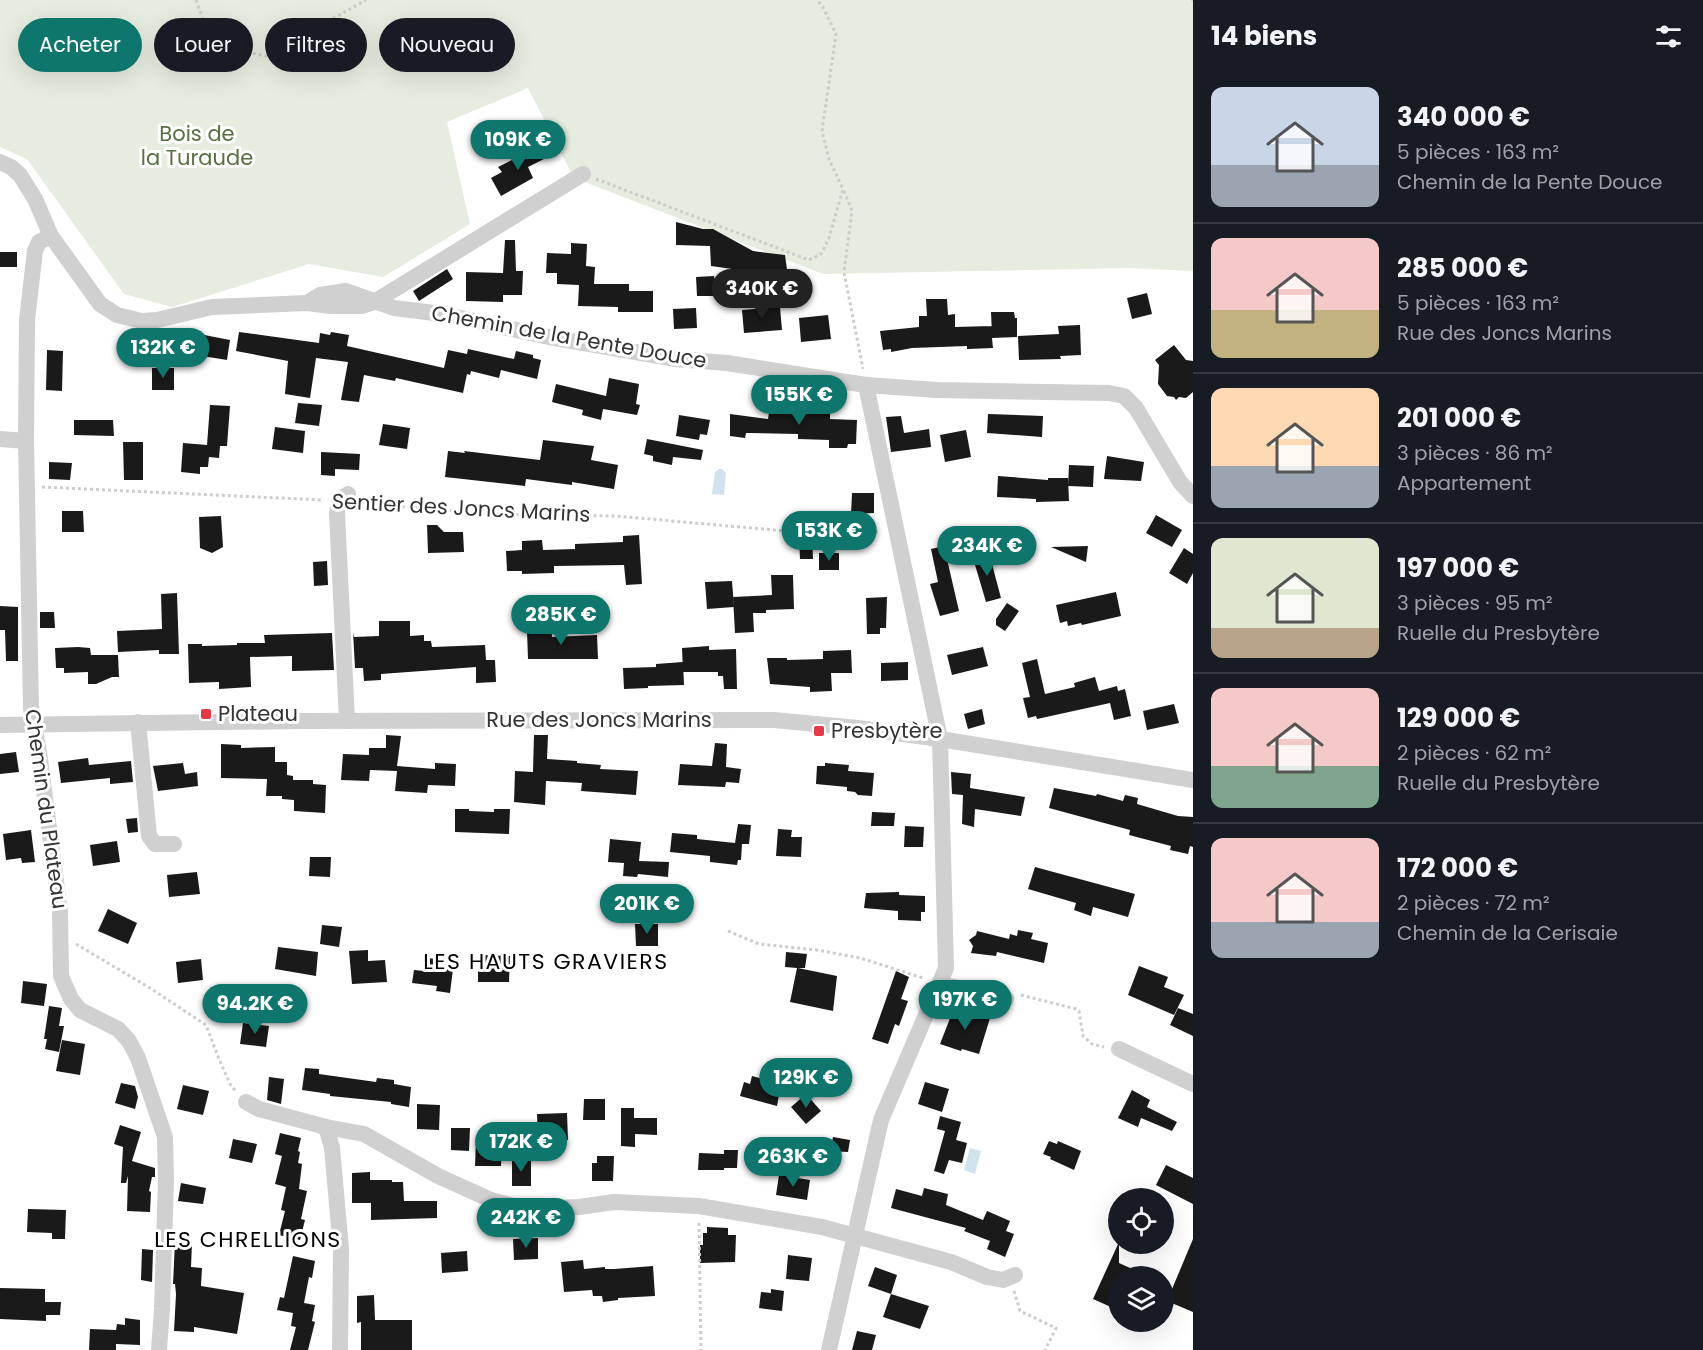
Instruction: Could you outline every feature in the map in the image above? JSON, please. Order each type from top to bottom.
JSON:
[{"type":"street","points":[[0,162],[12,167],[20,176],[35,199],[51,236],[100,304],[117,315],[132,319],[157,320],[212,307],[307,303],[361,306],[374,302],[583,174]]},
{"type":"street","name":"Chemin du Plateau","points":[[51,236],[39,242],[35,251],[27,320],[26,487],[33,724],[60,912],[61,976],[68,993],[80,1010],[118,1029],[129,1041],[138,1058],[165,1137],[165,1215],[159,1350]]},
{"type":"street","name":"Chemin de la Pente Douce","points":[[374,302],[394,308],[442,314],[549,337],[676,359],[727,363],[866,385],[937,390],[1109,393],[1124,396],[1136,408],[1180,482],[1193,496]]},
{"type":"street","points":[[829,1350],[881,1120],[946,968],[940,739],[866,385]]},
{"type":"street","points":[[0,439],[26,441]]},
{"type":"street","points":[[343,498],[337,513],[347,721]]},
{"type":"street","name":"Rue des Joncs Marins","points":[[0,725],[138,722],[774,720],[940,739],[1193,780]]},
{"type":"street","points":[[138,722],[149,836],[155,844],[174,844]]},
{"type":"street","points":[[941,984],[1013,997]]},
{"type":"street","points":[[1119,1049],[1193,1084]]},
{"type":"street","points":[[246,1102],[259,1109],[326,1127],[364,1134],[438,1176],[491,1200],[517,1207],[543,1209],[614,1202],[699,1206],[779,1218],[951,1262],[987,1277],[1009,1277]]},
{"type":"street","points":[[326,1127],[332,1148],[340,1249],[340,1350]]},
{"type":"path","points":[[196,0],[207,30],[241,51],[266,56],[366,0]]},
{"type":"path","points":[[817,0],[836,34],[822,130],[829,159],[852,212],[844,272],[866,385]]},
{"type":"path","points":[[583,174],[809,260],[821,254],[829,238],[843,189]]},
{"type":"path","name":"Sentier des Joncs Marins","points":[[26,487],[343,498],[490,514],[616,516],[797,532],[896,531]]},
{"type":"path","points":[[61,931],[72,942],[150,988],[206,1025],[231,1086],[246,1102]]},
{"type":"path","points":[[728,931],[759,944],[817,950],[860,958],[941,984]]},
{"type":"path","points":[[1013,997],[1076,1009],[1079,1011],[1083,1036],[1088,1041],[1097,1046],[1119,1049]]},
{"type":"path","points":[[699,1206],[701,1350]]},
{"type":"path","points":[[1009,1277],[1020,1311],[1056,1328],[1045,1350]]},
{"type":"green space","name":"Bois de la Turaude","points":[[0,0],[1193,0],[1193,271],[1128,268],[823,274],[574,178],[528,88],[447,122],[470,224],[383,277],[309,264],[172,307],[124,294],[27,159],[0,147]]},
{"type":"water","points":[[719,469],[726,473],[724,495],[712,494],[715,472]]},
{"type":"water","points":[[970,1148],[981,1151],[975,1174],[964,1170]]},
{"type":"building","points":[[542,145],[548,157],[528,167],[533,178],[501,196],[491,178],[502,172],[498,167]]},
{"type":"building","points":[[676,222],[703,229],[713,229],[753,251],[785,255],[788,277],[711,266],[710,246],[676,245]]},
{"type":"building","points":[[505,240],[515,240],[516,271],[523,271],[522,295],[503,295],[503,302],[466,301],[466,272],[503,273]]},
{"type":"building","points":[[571,243],[587,244],[586,266],[595,267],[594,284],[629,284],[629,291],[653,291],[653,312],[618,312],[618,307],[578,306],[579,285],[557,284],[557,273],[546,273],[547,253],[571,254]]},
{"type":"building","points":[[0,252],[17,252],[17,267],[0,267]]},
{"type":"building","points":[[447,269],[453,279],[419,301],[413,291]]},
{"type":"building","points":[[714,276],[716,296],[697,296],[696,277]]},
{"type":"building","points":[[1147,293],[1152,314],[1132,319],[1127,298]]},
{"type":"building","points":[[926,299],[947,299],[948,315],[955,314],[955,327],[992,326],[991,312],[1014,312],[1017,318],[1017,337],[992,338],[993,348],[967,349],[967,346],[912,348],[891,352],[891,349],[883,350],[880,331],[919,327],[919,316],[927,316]]},
{"type":"building","points":[[780,307],[782,330],[744,333],[742,310]]},
{"type":"building","points":[[696,308],[697,328],[674,329],[673,309]]},
{"type":"building","points":[[828,315],[831,339],[801,342],[799,318]]},
{"type":"building","points":[[1080,325],[1081,355],[1060,356],[1061,359],[1019,360],[1018,336],[1059,334],[1058,326]]},
{"type":"building","points":[[239,332],[319,343],[320,333],[349,335],[347,346],[444,368],[448,350],[467,354],[468,349],[514,359],[516,351],[533,355],[533,358],[541,360],[537,379],[501,370],[499,378],[471,371],[470,375],[467,374],[463,393],[396,378],[395,381],[364,375],[359,402],[341,400],[348,362],[316,358],[310,398],[285,394],[288,361],[236,351]]},
{"type":"building","points":[[199,334],[230,340],[227,360],[196,355]]},
{"type":"building","points":[[1174,345],[1186,360],[1193,361],[1193,392],[1186,398],[1179,397],[1176,400],[1174,397],[1167,396],[1158,384],[1159,365],[1155,360]]},
{"type":"building","points":[[47,350],[63,351],[62,391],[46,390]]},
{"type":"building","points":[[152,368],[174,368],[174,390],[152,390]]},
{"type":"building","points":[[609,378],[639,384],[636,404],[640,405],[637,415],[603,409],[601,420],[582,415],[583,410],[552,402],[556,384],[606,396]]},
{"type":"building","points":[[298,403],[322,405],[319,426],[295,423]]},
{"type":"building","points":[[210,405],[230,406],[227,446],[220,446],[219,458],[209,457],[208,467],[200,467],[200,474],[181,472],[183,443],[207,445]]},
{"type":"building","points":[[830,408],[830,419],[857,420],[856,444],[848,444],[847,448],[829,448],[829,440],[798,439],[798,434],[746,433],[745,438],[730,436],[730,414],[768,419],[769,412],[799,413],[799,409]]},
{"type":"building","points":[[988,414],[1043,416],[1042,437],[987,433]]},
{"type":"building","points":[[679,415],[710,420],[707,435],[700,434],[699,440],[676,436]]},
{"type":"building","points":[[901,416],[904,433],[929,429],[931,447],[891,452],[886,417]]},
{"type":"building","points":[[74,420],[113,420],[114,436],[74,435]]},
{"type":"building","points":[[383,424],[410,428],[407,449],[379,445]]},
{"type":"building","points":[[275,427],[305,431],[303,453],[272,449]]},
{"type":"building","points":[[966,430],[971,457],[945,462],[940,435]]},
{"type":"building","points":[[647,439],[703,450],[701,460],[673,457],[672,465],[653,461],[653,456],[644,454]]},
{"type":"building","points":[[543,440],[594,446],[591,460],[618,465],[614,489],[572,482],[572,485],[526,479],[525,486],[445,477],[448,451],[540,460]]},
{"type":"building","points":[[123,442],[143,442],[143,480],[124,480]]},
{"type":"building","points":[[321,452],[360,454],[359,470],[335,469],[335,476],[321,475]]},
{"type":"building","points":[[1107,456],[1144,462],[1141,481],[1104,479]]},
{"type":"building","points":[[49,462],[72,463],[70,480],[49,479]]},
{"type":"building","points":[[1069,465],[1094,466],[1093,487],[1068,486]]},
{"type":"building","points":[[998,476],[1048,480],[1048,478],[1068,478],[1069,501],[1036,502],[1036,499],[997,497]]},
{"type":"building","points":[[852,493],[874,493],[874,513],[851,514]]},
{"type":"building","points":[[62,511],[83,511],[84,532],[62,532]]},
{"type":"building","points":[[1156,515],[1182,530],[1172,547],[1146,533]]},
{"type":"building","points":[[221,516],[223,547],[212,553],[200,548],[199,517]]},
{"type":"building","points":[[427,525],[437,525],[444,532],[463,532],[464,552],[428,553]]},
{"type":"building","points":[[812,534],[813,559],[800,559],[799,535]]},
{"type":"building","points":[[639,535],[642,584],[626,585],[624,565],[554,566],[554,573],[522,574],[522,571],[507,571],[506,551],[522,550],[522,541],[542,540],[543,550],[575,549],[575,544],[623,542],[623,536]]},
{"type":"building","points":[[944,546],[959,611],[940,616],[930,584],[938,582],[931,549]]},
{"type":"building","points":[[1088,546],[1086,562],[1051,547]]},
{"type":"building","points":[[1184,548],[1193,554],[1193,573],[1187,584],[1169,573]]},
{"type":"building","points":[[819,553],[839,553],[839,570],[819,570]]},
{"type":"building","points":[[989,553],[1001,598],[986,602],[973,558]]},
{"type":"building","points":[[327,561],[328,585],[314,586],[313,562]]},
{"type":"building","points":[[771,575],[793,575],[794,609],[753,613],[754,632],[735,633],[733,597],[772,595]]},
{"type":"building","points":[[732,581],[734,607],[707,609],[705,582]]},
{"type":"building","points":[[1116,592],[1121,616],[1082,625],[1081,623],[1068,626],[1067,621],[1060,623],[1056,605]]},
{"type":"building","points":[[177,593],[179,654],[159,654],[159,650],[118,652],[117,631],[162,629],[161,594]]},
{"type":"building","points":[[887,597],[886,628],[880,628],[880,634],[867,634],[866,598]]},
{"type":"building","points":[[1007,603],[1019,611],[1005,631],[996,625],[996,619]]},
{"type":"building","points":[[0,606],[18,607],[18,661],[6,661],[5,630],[0,630]]},
{"type":"building","points":[[40,612],[54,612],[55,628],[40,628]]},
{"type":"building","points":[[379,621],[410,621],[410,636],[424,635],[424,641],[431,641],[432,647],[485,645],[486,660],[495,660],[496,682],[476,683],[476,667],[381,674],[381,680],[364,681],[363,668],[355,668],[353,632],[354,637],[379,636]]},
{"type":"building","points":[[551,621],[552,637],[597,635],[598,659],[528,659],[527,631],[541,630]]},
{"type":"building","points":[[332,633],[334,670],[292,671],[292,656],[250,657],[251,687],[219,689],[219,682],[189,683],[188,644],[202,644],[202,646],[265,643],[264,635]]},
{"type":"building","points":[[709,646],[709,650],[736,649],[737,689],[724,689],[723,676],[718,676],[718,672],[683,672],[682,648]]},
{"type":"building","points":[[983,647],[988,666],[952,675],[947,655]]},
{"type":"building","points":[[55,648],[90,648],[91,655],[118,655],[119,677],[88,684],[88,672],[64,673],[64,668],[56,668]]},
{"type":"building","points":[[851,650],[852,673],[831,673],[832,691],[810,692],[810,687],[770,684],[767,658],[823,659],[823,651]]},
{"type":"building","points":[[1037,659],[1045,694],[1075,687],[1074,683],[1095,677],[1099,691],[1117,686],[1118,691],[1125,689],[1131,716],[1114,720],[1110,703],[1037,719],[1036,716],[1028,718],[1023,698],[1030,697],[1022,663]]},
{"type":"building","points":[[683,662],[684,685],[624,689],[623,668],[656,667],[656,664]]},
{"type":"building","points":[[908,662],[908,680],[881,681],[881,663]]},
{"type":"building","points":[[1174,704],[1179,723],[1147,730],[1143,711]]},
{"type":"building","points":[[982,709],[985,724],[968,729],[964,714]]},
{"type":"building","points":[[386,735],[401,736],[397,766],[435,769],[435,763],[456,764],[455,786],[428,785],[427,793],[395,791],[397,771],[370,770],[369,781],[341,780],[343,754],[369,755],[369,748],[386,748]]},
{"type":"building","points":[[534,735],[548,735],[547,759],[601,765],[600,769],[638,771],[636,795],[581,791],[582,783],[546,781],[545,805],[514,802],[515,771],[533,772]]},
{"type":"building","points":[[715,743],[727,744],[726,767],[741,769],[739,783],[726,782],[725,787],[678,785],[680,764],[712,766]]},
{"type":"building","points":[[221,744],[241,745],[241,748],[275,747],[275,762],[287,762],[287,775],[293,776],[293,780],[313,780],[313,784],[326,785],[325,813],[294,811],[294,800],[282,799],[282,796],[266,796],[267,779],[221,778]]},
{"type":"building","points":[[16,752],[19,772],[0,774],[0,754]]},
{"type":"building","points":[[88,758],[89,765],[131,761],[133,782],[110,784],[110,778],[61,783],[58,762]]},
{"type":"building","points":[[183,763],[185,774],[197,772],[198,786],[158,791],[153,766]]},
{"type":"building","points":[[825,763],[849,765],[848,771],[874,773],[872,796],[858,795],[847,791],[847,787],[816,784],[817,766],[825,766]]},
{"type":"building","points":[[951,772],[971,774],[970,788],[1025,797],[1021,816],[975,809],[974,827],[962,824],[963,795],[952,794]]},
{"type":"building","points":[[1054,788],[1096,796],[1097,794],[1123,801],[1125,795],[1138,798],[1137,804],[1178,816],[1193,817],[1193,847],[1190,846],[1188,854],[1170,850],[1171,846],[1129,835],[1130,830],[1049,808]]},
{"type":"building","points":[[455,809],[494,812],[494,809],[510,809],[509,834],[455,832]]},
{"type":"building","points":[[872,812],[895,813],[894,826],[871,826]]},
{"type":"building","points":[[137,818],[138,832],[128,833],[126,819]]},
{"type":"building","points":[[738,824],[751,825],[749,844],[742,844],[741,860],[738,860],[737,865],[710,862],[710,856],[670,852],[672,833],[697,835],[697,839],[735,843]]},
{"type":"building","points":[[905,826],[924,827],[923,847],[904,847]]},
{"type":"building","points":[[778,829],[792,830],[791,837],[802,837],[801,857],[776,856]]},
{"type":"building","points":[[31,830],[35,862],[22,863],[21,858],[6,860],[3,834]]},
{"type":"building","points":[[610,839],[641,842],[639,861],[669,862],[668,877],[638,874],[637,877],[623,876],[624,863],[608,862]]},
{"type":"building","points":[[117,841],[120,862],[93,866],[90,845]]},
{"type":"building","points":[[310,857],[331,857],[330,877],[309,876]]},
{"type":"building","points":[[1035,867],[1135,894],[1128,917],[1093,907],[1091,916],[1074,910],[1076,903],[1028,889]]},
{"type":"building","points":[[197,872],[200,894],[169,897],[167,875]]},
{"type":"building","points":[[899,892],[899,895],[925,896],[925,912],[921,912],[921,921],[898,920],[898,911],[864,908],[866,893]]},
{"type":"building","points":[[108,909],[137,923],[128,944],[98,931]]},
{"type":"building","points":[[635,924],[658,924],[658,946],[636,946]]},
{"type":"building","points":[[322,925],[342,927],[339,947],[320,944]]},
{"type":"building","points":[[1018,930],[1033,933],[1031,939],[1048,943],[1044,963],[997,952],[996,956],[971,953],[973,946],[969,940],[976,935],[977,931],[1009,939],[1010,934],[1017,936]]},
{"type":"building","points":[[278,947],[318,952],[316,976],[275,969]]},
{"type":"building","points":[[368,950],[368,961],[385,960],[387,982],[352,984],[349,951]]},
{"type":"building","points":[[786,952],[807,954],[805,968],[798,968],[837,976],[833,1011],[790,1002],[797,968],[785,967]]},
{"type":"building","points":[[478,955],[510,956],[509,982],[478,982]]},
{"type":"building","points":[[427,958],[454,961],[450,993],[436,991],[437,986],[412,983],[414,970],[424,971]]},
{"type":"building","points":[[201,959],[203,980],[178,983],[176,962]]},
{"type":"building","points":[[1139,966],[1168,977],[1164,987],[1184,995],[1174,1015],[1128,995]]},
{"type":"building","points":[[896,971],[909,977],[901,999],[908,1001],[899,1026],[895,1024],[888,1044],[872,1039]]},
{"type":"building","points":[[23,981],[47,984],[44,1006],[21,1003]]},
{"type":"building","points":[[49,1006],[62,1008],[59,1026],[64,1026],[59,1052],[45,1049],[47,1039],[44,1039]]},
{"type":"building","points":[[954,1008],[990,1018],[979,1054],[940,1044]]},
{"type":"building","points":[[1178,1008],[1193,1014],[1193,1036],[1170,1025]]},
{"type":"building","points":[[243,1023],[269,1026],[266,1047],[240,1044]]},
{"type":"building","points":[[62,1040],[85,1044],[80,1075],[56,1071]]},
{"type":"building","points":[[305,1068],[319,1069],[319,1074],[376,1082],[377,1078],[394,1080],[394,1084],[411,1087],[409,1107],[391,1104],[391,1102],[330,1096],[330,1094],[302,1090]]},
{"type":"building","points":[[752,1076],[781,1084],[777,1106],[740,1096],[744,1082],[750,1084]]},
{"type":"building","points":[[269,1077],[284,1079],[281,1104],[267,1100]]},
{"type":"building","points":[[925,1082],[949,1089],[942,1112],[918,1104]]},
{"type":"building","points":[[121,1083],[135,1086],[138,1097],[135,1109],[115,1103]]},
{"type":"building","points":[[183,1085],[209,1091],[203,1115],[177,1109]]},
{"type":"building","points":[[1132,1090],[1150,1100],[1147,1107],[1177,1122],[1172,1131],[1141,1118],[1138,1127],[1118,1118]]},
{"type":"building","points":[[806,1094],[821,1111],[806,1124],[791,1107]]},
{"type":"building","points":[[584,1099],[605,1099],[605,1120],[583,1120]]},
{"type":"building","points":[[417,1104],[440,1105],[439,1130],[417,1129]]},
{"type":"building","points":[[621,1108],[634,1108],[634,1118],[657,1118],[657,1135],[635,1134],[635,1147],[621,1146]]},
{"type":"building","points":[[567,1113],[568,1140],[538,1141],[537,1114]]},
{"type":"building","points":[[940,1116],[961,1122],[956,1140],[967,1143],[962,1163],[949,1160],[944,1174],[934,1171],[945,1131],[937,1129]]},
{"type":"building","points":[[120,1125],[141,1132],[132,1161],[155,1168],[155,1177],[152,1177],[149,1191],[151,1192],[150,1212],[127,1211],[128,1176],[126,1183],[121,1183],[123,1147],[114,1144]]},
{"type":"building","points":[[451,1128],[470,1128],[469,1151],[451,1150]]},
{"type":"building","points":[[280,1133],[301,1138],[298,1151],[300,1152],[298,1163],[302,1164],[299,1189],[307,1191],[301,1219],[305,1220],[300,1240],[279,1235],[285,1211],[281,1210],[286,1187],[275,1184],[282,1156],[275,1154]]},
{"type":"building","points":[[833,1137],[850,1140],[848,1152],[830,1151]]},
{"type":"building","points":[[233,1139],[257,1144],[252,1163],[229,1158]]},
{"type":"building","points":[[476,1140],[502,1141],[501,1166],[475,1166]]},
{"type":"building","points":[[1049,1141],[1057,1144],[1058,1141],[1081,1151],[1074,1170],[1043,1154]]},
{"type":"building","points":[[724,1150],[738,1150],[737,1168],[698,1170],[699,1153],[724,1154]]},
{"type":"building","points":[[597,1156],[614,1156],[613,1181],[592,1181],[592,1163],[597,1163]]},
{"type":"building","points":[[512,1159],[531,1160],[531,1186],[512,1186]]},
{"type":"building","points":[[1166,1165],[1193,1178],[1193,1204],[1174,1194],[1174,1188],[1162,1188],[1156,1185]]},
{"type":"building","points":[[370,1172],[370,1180],[403,1182],[404,1201],[437,1201],[437,1218],[371,1220],[371,1203],[352,1203],[352,1173]]},
{"type":"building","points":[[779,1175],[810,1180],[807,1200],[776,1195]]},
{"type":"building","points":[[181,1183],[206,1188],[203,1204],[178,1201]]},
{"type":"building","points":[[924,1188],[948,1194],[946,1205],[983,1220],[987,1211],[1010,1221],[1006,1231],[1014,1234],[1005,1257],[987,1249],[990,1241],[964,1231],[966,1228],[891,1208],[896,1189],[922,1196]]},
{"type":"building","points":[[28,1209],[66,1210],[65,1239],[52,1239],[52,1233],[27,1232]]},
{"type":"building","points":[[707,1227],[728,1228],[728,1235],[736,1235],[735,1262],[700,1263],[700,1245],[703,1245],[703,1233],[707,1233]]},
{"type":"building","points":[[538,1238],[538,1259],[514,1260],[513,1239]]},
{"type":"building","points":[[1193,1239],[1193,1312],[1174,1304],[1174,1284]]},
{"type":"building","points":[[175,1242],[192,1243],[191,1267],[202,1268],[201,1286],[244,1293],[237,1334],[194,1327],[194,1332],[174,1331]]},
{"type":"building","points":[[142,1249],[153,1250],[152,1282],[141,1280]]},
{"type":"building","points":[[467,1251],[468,1271],[442,1273],[441,1253]]},
{"type":"building","points":[[1114,1254],[1119,1254],[1119,1263],[1126,1266],[1108,1266]]},
{"type":"building","points":[[788,1255],[812,1258],[809,1281],[786,1279]]},
{"type":"building","points":[[293,1256],[315,1261],[304,1303],[315,1305],[312,1321],[315,1322],[308,1350],[290,1350],[296,1327],[291,1326],[293,1313],[277,1310],[280,1297],[284,1298]]},
{"type":"building","points":[[583,1260],[584,1269],[653,1266],[655,1296],[618,1298],[618,1300],[603,1302],[602,1296],[593,1296],[592,1290],[564,1292],[561,1262]]},
{"type":"building","points":[[1108,1266],[1108,1306],[1093,1299]]},
{"type":"building","points":[[875,1267],[897,1275],[891,1294],[868,1286]]},
{"type":"building","points":[[0,1288],[45,1289],[45,1302],[61,1302],[60,1315],[46,1315],[46,1321],[0,1319]]},
{"type":"building","points":[[771,1289],[784,1291],[782,1311],[759,1308],[761,1292],[771,1293]]},
{"type":"building","points":[[891,1294],[929,1306],[920,1329],[883,1317]]},
{"type":"building","points":[[374,1295],[375,1320],[412,1320],[412,1350],[361,1350],[361,1322],[357,1323],[357,1296]]},
{"type":"building","points":[[125,1318],[140,1320],[140,1345],[116,1344],[116,1350],[89,1350],[90,1329],[116,1330],[117,1324],[125,1325]]},
{"type":"building","points":[[857,1331],[876,1335],[872,1350],[852,1350]]},
{"type":"place","name":"Plateau","points":[[206,714]]},
{"type":"place","name":"Presbytère","points":[[819,731]]},
{"type":"district","name":"LES HAUTS GRAVIERS","points":[[546,961]]},
{"type":"district","name":"LES CHRELLIONS","points":[[248,1239]]}]
